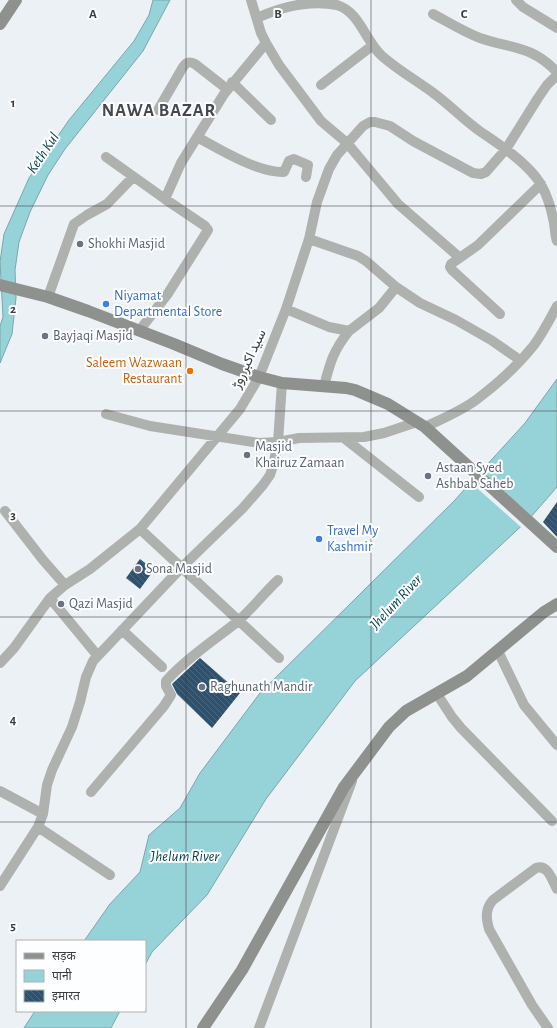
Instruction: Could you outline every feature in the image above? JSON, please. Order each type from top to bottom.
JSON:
[{"type":"street","points":[[0,24],[16,0]]},
{"type":"street","points":[[251,0],[260,33],[279,65],[321,121],[347,143],[398,204],[459,257]]},
{"type":"street","points":[[516,0],[523,7],[557,28]]},
{"type":"street","points":[[257,18],[270,12],[308,2],[337,5],[348,11],[355,17],[372,45],[381,55],[394,66],[436,95],[480,131],[506,149],[534,175],[541,184],[549,205],[557,241]]},
{"type":"street","points":[[433,14],[480,38],[514,46],[531,52],[542,58],[557,74],[538,98],[506,149]]},
{"type":"street","points":[[164,199],[181,163],[229,86],[266,43]]},
{"type":"street","points":[[321,85],[372,45]]},
{"type":"street","points":[[158,110],[182,67],[189,62],[195,64],[229,86],[271,120]]},
{"type":"street","name":"سید اکبر روڑ","points":[[0,663],[14,648],[50,598],[65,585],[90,569],[140,529],[240,409],[259,377],[286,309],[308,238],[317,202],[329,169],[337,155],[363,126],[370,122],[375,122],[390,126],[413,141],[473,173],[481,174],[486,172],[506,149]]},
{"type":"street","points":[[197,137],[245,162],[263,168],[284,172],[289,161],[294,159],[308,165],[306,177]]},
{"type":"street","points":[[106,157],[164,199],[205,226],[208,230],[167,295],[139,331]]},
{"type":"street","points":[[43,296],[74,224],[107,204],[133,177]]},
{"type":"street","points":[[500,314],[450,267],[451,264],[459,257],[468,253],[478,245],[541,184]]},
{"type":"street","points":[[308,238],[358,256],[396,287],[420,303],[456,320],[520,360]]},
{"type":"street","points":[[0,285],[43,296],[259,377],[282,383],[346,388],[355,390],[388,404],[421,424],[553,544]]},
{"type":"street","points":[[324,386],[333,355],[340,342],[349,332],[378,308],[396,287]]},
{"type":"street","points":[[106,414],[150,426],[259,443],[278,442],[299,438],[344,438],[371,436],[442,419],[476,400],[520,360],[534,344],[557,306]]},
{"type":"street","points":[[286,309],[329,327],[349,332]]},
{"type":"street","points":[[0,886],[38,827],[43,814],[47,785],[52,770],[72,727],[86,677],[93,661],[97,655],[182,567],[242,509],[270,475],[278,442],[282,383]]},
{"type":"street","points":[[344,438],[419,497]]},
{"type":"street","points":[[5,511],[43,560],[65,585]]},
{"type":"street","points":[[140,529],[279,658]]},
{"type":"street","points":[[91,792],[164,706],[170,696],[166,686],[166,681],[184,663],[238,620],[278,580]]},
{"type":"street","points":[[50,598],[97,655]]},
{"type":"street","points":[[203,1028],[242,970],[344,787],[389,727],[397,718],[414,706],[438,694],[467,676],[544,612],[557,604]]},
{"type":"street","points":[[122,630],[162,668]]},
{"type":"street","points":[[498,651],[524,705],[557,745]]},
{"type":"street","points":[[438,694],[452,717],[461,728],[552,821]]},
{"type":"street","points":[[259,1028],[356,771]]},
{"type":"street","points":[[0,791],[43,814]]},
{"type":"street","points":[[38,827],[110,875]]},
{"type":"street","points":[[548,1028],[532,1005],[489,929],[486,912],[488,906],[493,900],[536,868],[544,868],[548,872],[557,889]]},
{"type":"water","name":"Keth Kul","points":[[153,0],[170,0],[143,51],[65,149],[48,175],[30,212],[19,242],[15,270],[16,298],[12,334],[0,363],[0,326],[3,317],[0,262],[4,234],[29,178],[69,120],[134,41],[149,15]]},
{"type":"water","name":"Jhelum River","points":[[557,379],[557,487],[530,518],[355,681],[266,799],[207,895],[152,952],[146,963],[146,940],[85,940],[110,904],[140,872],[149,835],[180,808],[200,773],[260,693],[454,501],[525,423]]},
{"type":"water","points":[[34,1012],[119,1012],[111,1028],[24,1028]]},
{"type":"pier","points":[[480,469],[533,517],[522,528],[469,481]]},
{"type":"building","points":[[557,502],[557,537],[543,522]]},
{"type":"building","points":[[140,559],[154,570],[140,589],[126,578]]},
{"type":"building","name":"Raghunath Mandir","points":[[200,658],[240,693],[212,728],[177,694],[172,684]]},
{"type":"place","name":"Shokhi Masjid","points":[[80,244]]},
{"type":"place","name":"Niyamat Departmental Store","points":[[106,304]]},
{"type":"place","name":"Bayjaqi Masjid","points":[[45,336]]},
{"type":"place","name":"Saleem Wazwaan Restaurant","points":[[190,371]]},
{"type":"place","name":"Masjid Khairuz Zamaan","points":[[247,455]]},
{"type":"place","name":"Astaan Syed Ashbab Saheb","points":[[428,476]]},
{"type":"place","name":"Travel My Kashmir","points":[[319,539]]},
{"type":"place","name":"Sona Masjid","points":[[138,569]]},
{"type":"place","name":"Qazi Masjid","points":[[61,604]]},
{"type":"place","name":"Raghunath Mandir","points":[[202,687]]},
{"type":"district","name":"NAWA BAZAR","points":[[159,111]]}]
